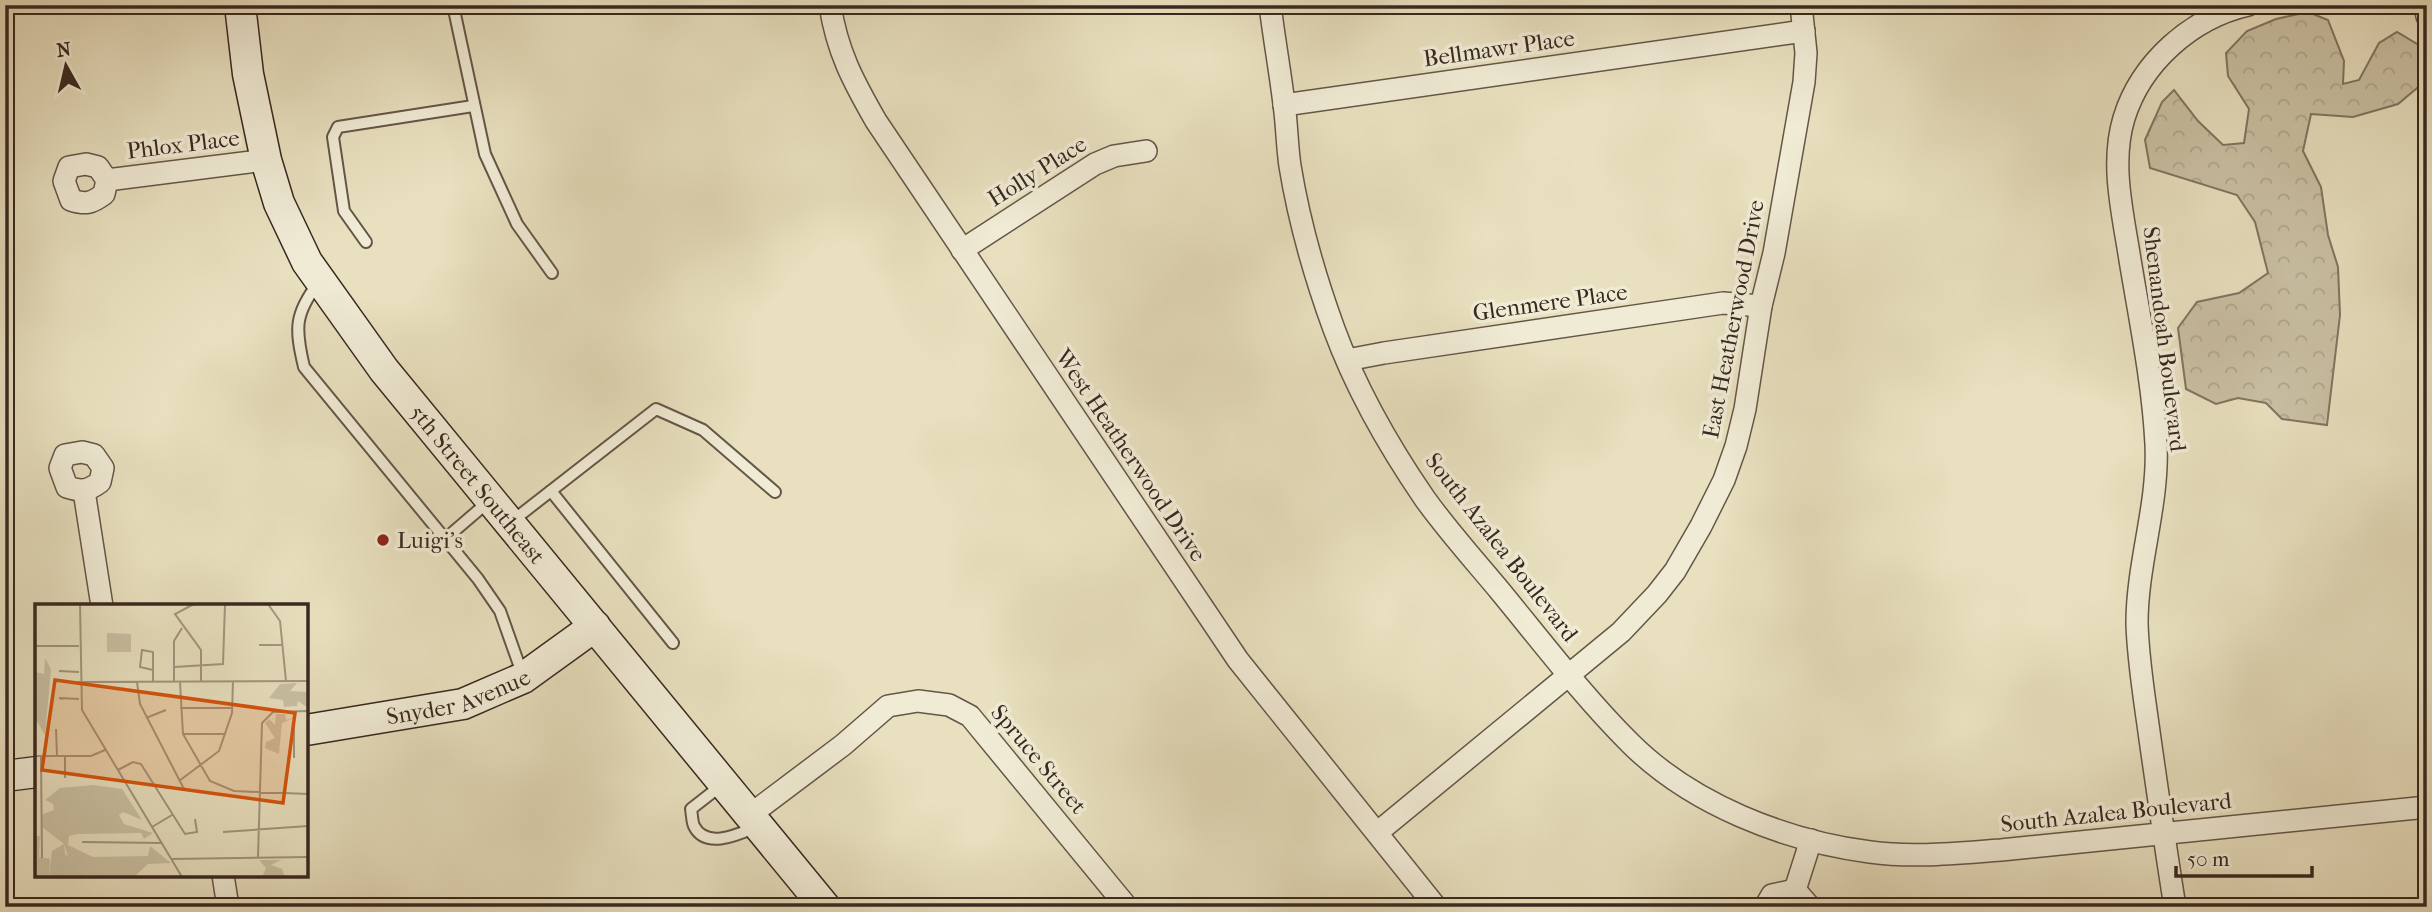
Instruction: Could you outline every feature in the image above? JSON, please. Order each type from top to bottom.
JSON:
[{"type":"main road","name":"5th Street Southeast","points":[[240,5],[248,74],[266,160],[279,203],[292,233],[320,281],[384,370],[825,907]]},
{"type":"main road","name":"Snyder Avenue","points":[[308,730],[463,704],[523,678],[595,626]]},
{"type":"main road","points":[[5,776],[35,772]]},
{"type":"street","name":"West Heatherwood Drive","points":[[830,5],[838,46],[853,82],[962,250],[1238,660],[1436,907]]},
{"type":"street","name":"South Azalea Boulevard","points":[[1270,5],[1290,166],[1316,274],[1347,360],[1377,420],[1425,499],[1568,675],[1630,743],[1685,787],[1747,818],[1811,840],[1870,852],[1936,855],[2427,807]]},
{"type":"street","name":"East Heatherwood Drive","points":[[1378,832],[1621,632],[1675,571],[1701,526],[1724,480],[1745,409],[1761,306],[1774,253],[1804,82],[1806,53],[1801,5]]},
{"type":"street","name":"Shenandoah Boulevard","points":[[2175,907],[2140,670],[2137,622],[2154,486],[2156,446],[2122,212],[2119,141],[2124,118],[2134,94],[2164,53],[2185,33],[2209,19],[2248,5]]},
{"type":"street","points":[[2425,5],[2427,16]]},
{"type":"street","name":"Bellmawr Place","points":[[1284,105],[1804,31]]},
{"type":"street","name":"Holly Place","points":[[962,250],[1095,164],[1114,156],[1146,151]]},
{"type":"street","name":"Phlox Place","points":[[107,180],[266,160]]},
{"type":"street","name":"Glenmere Place","points":[[1347,360],[1723,303],[1761,306]]},
{"type":"street","points":[[85,491],[102,604]]},
{"type":"street","name":"Spruce Street","points":[[754,820],[888,706],[918,701],[949,705],[970,716],[1127,907]]},
{"type":"street","points":[[1795,890],[1811,840]]},
{"type":"street","points":[[223,877],[228,907]]},
{"type":"street","points":[[1765,907],[1772,895],[1795,890]]},
{"type":"street","points":[[1795,890],[1810,907]]},
{"type":"lane","points":[[453,5],[485,154],[517,224],[552,273]]},
{"type":"lane","points":[[366,242],[344,211],[333,137],[338,127],[473,106]]},
{"type":"lane","points":[[320,281],[304,300],[300,313],[296,336],[303,367],[478,579],[500,611],[523,678]]},
{"type":"lane","points":[[510,522],[656,409],[703,430],[775,492]]},
{"type":"lane","points":[[551,491],[673,643]]},
{"type":"lane","points":[[445,539],[492,500]]},
{"type":"lane","points":[[724,783],[691,809],[693,826],[702,836],[713,839],[732,837],[754,820]]},
{"type":"green space","points":[[2308,12],[2328,20],[2344,61],[2343,84],[2359,80],[2379,43],[2397,32],[2427,50],[2423,83],[2398,104],[2353,117],[2311,114],[2303,151],[2321,187],[2328,235],[2338,267],[2340,315],[2327,425],[2282,419],[2266,403],[2238,398],[2216,404],[2186,389],[2178,328],[2197,302],[2239,293],[2268,273],[2255,222],[2237,195],[2150,168],[2145,140],[2162,102],[2174,90],[2198,121],[2223,145],[2244,143],[2249,109],[2228,76],[2226,53],[2247,31],[2276,19]]},
{"type":"place","name":"Luigi's","points":[[383,540]]}]
